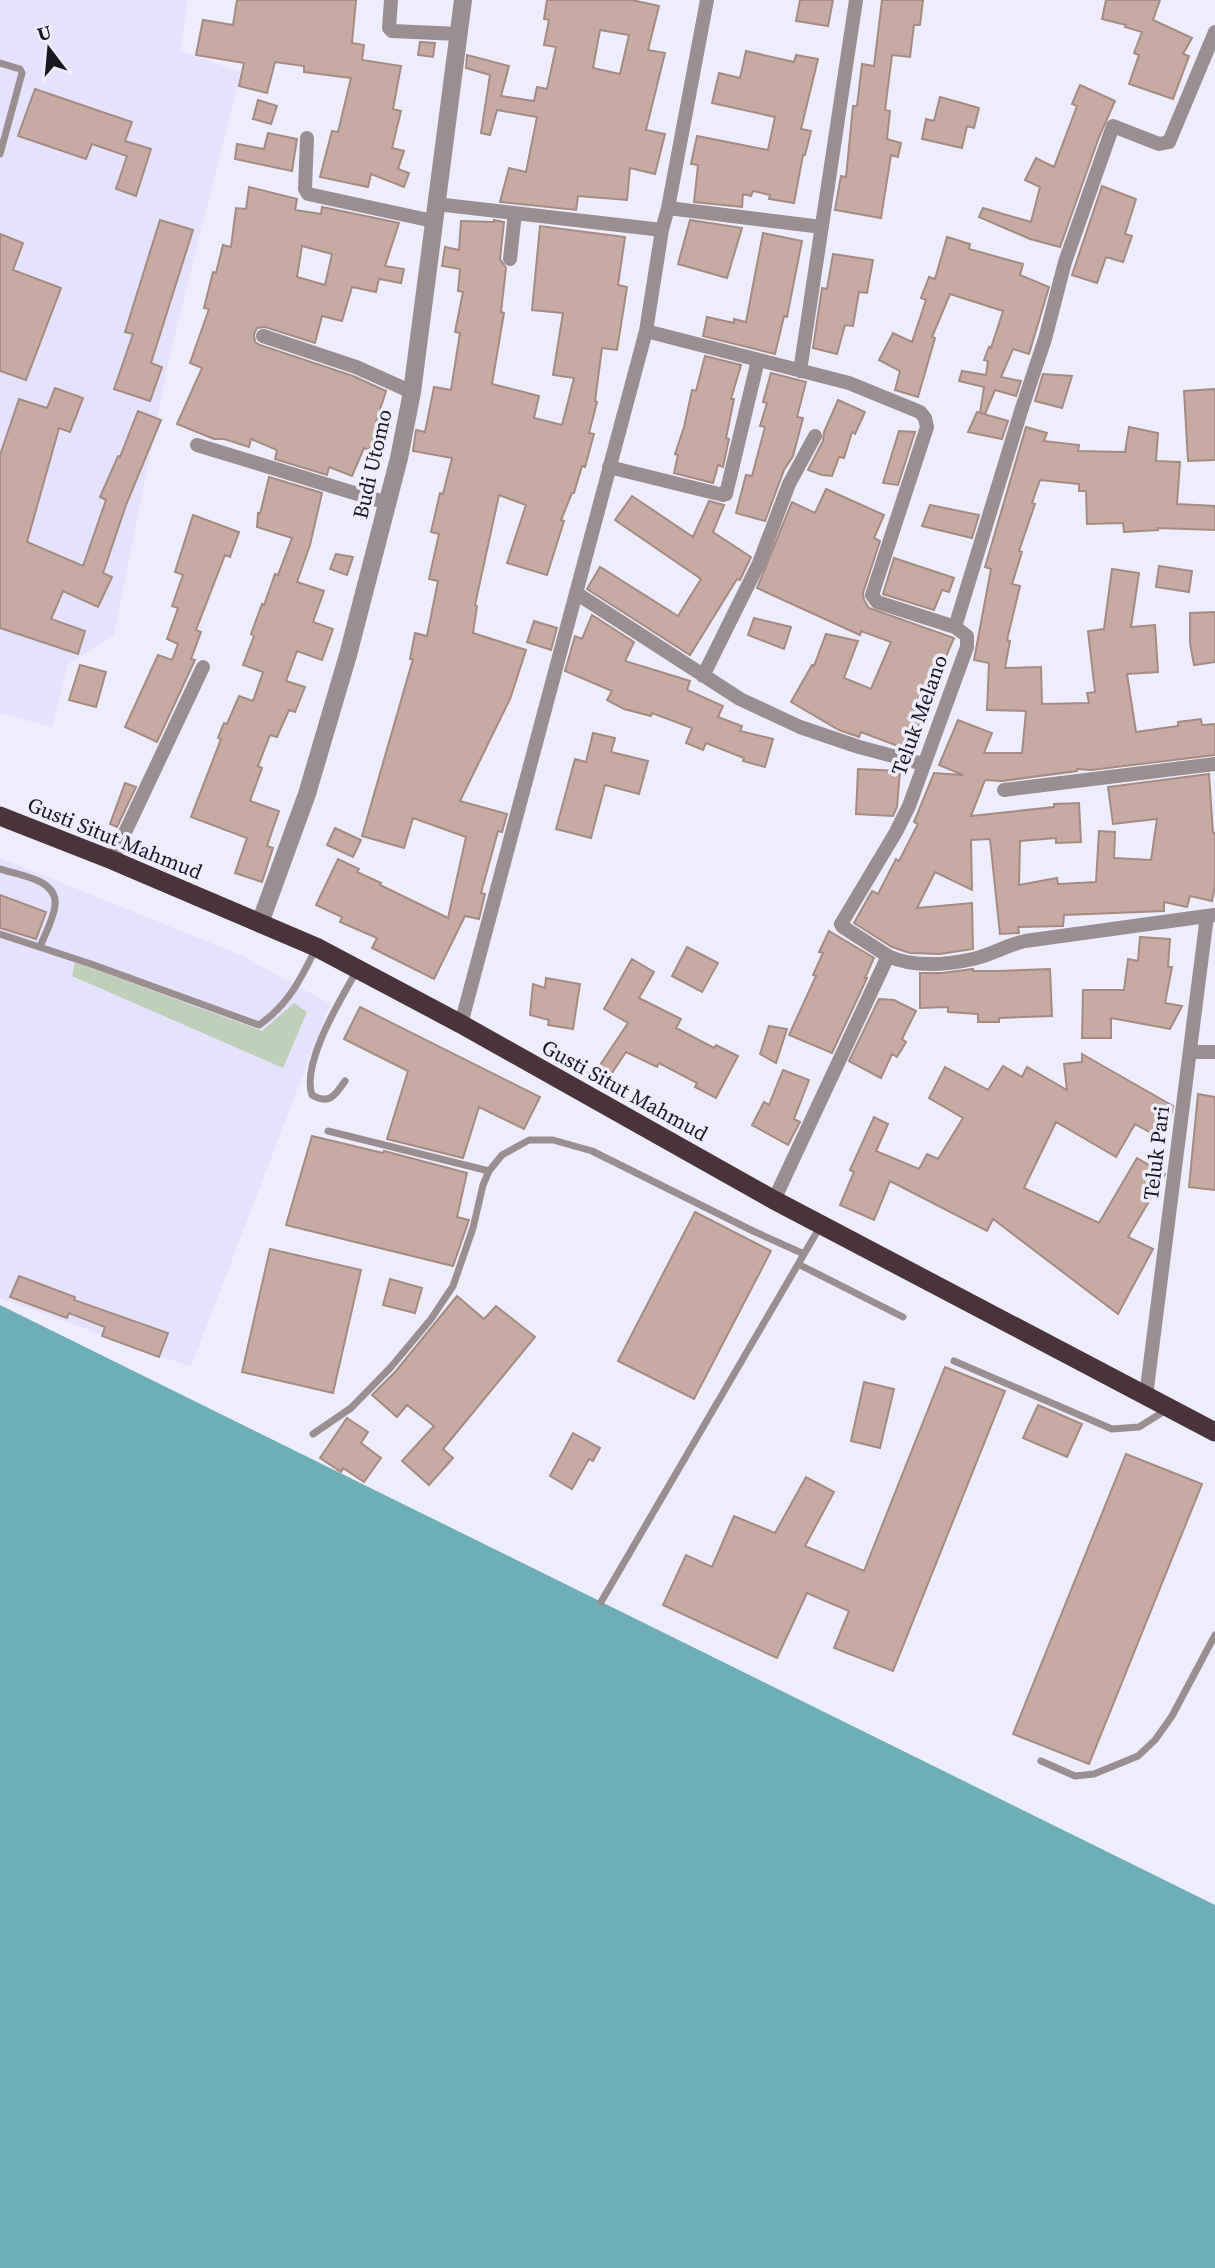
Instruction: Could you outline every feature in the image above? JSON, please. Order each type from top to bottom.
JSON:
[{"type":"highway","name":"Gusti Situt Mahmud","points":[[0,816],[113,860],[316,947],[461,1024],[774,1200],[1215,1432]]},
{"type":"street","points":[[391,0],[389,28],[392,31],[459,34]]},
{"type":"street","name":"Budi Utomo","points":[[260,923],[307,794],[348,655],[412,391],[464,0]]},
{"type":"street","points":[[461,1024],[646,331],[662,230],[707,0]]},
{"type":"street","points":[[800,371],[856,0]]},
{"type":"street","points":[[954,627],[1045,339],[1065,262],[1112,126],[1159,144],[1168,142],[1215,32]]},
{"type":"street","points":[[307,138],[305,189],[308,194],[435,212],[515,213],[662,230]]},
{"type":"street","points":[[668,208],[822,227]]},
{"type":"street","points":[[510,260],[515,213]]},
{"type":"street","name":"Teluk Melano","points":[[646,331],[849,383],[920,412],[925,418],[928,427],[872,595],[877,602],[962,630],[967,636],[967,647],[909,806],[897,832],[841,924],[843,928],[888,956]]},
{"type":"street","points":[[263,336],[356,367],[412,391]]},
{"type":"street","points":[[609,467],[726,494],[758,360]]},
{"type":"street","points":[[702,676],[759,563],[789,484],[815,436]]},
{"type":"street","points":[[197,445],[387,503]]},
{"type":"street","points":[[576,593],[740,699],[800,727],[859,747],[923,764]]},
{"type":"street","points":[[113,860],[203,667]]},
{"type":"street","points":[[1004,790],[1215,764]]},
{"type":"street","points":[[774,1200],[888,956],[901,962],[925,965],[975,959],[1025,941],[1211,916]]},
{"type":"street","name":"Teluk Pari","points":[[1146,1396],[1190,1052],[1211,916]]},
{"type":"street","points":[[1190,1052],[1215,1052]]},
{"type":"lane","points":[[0,63],[20,69],[22,73],[0,154]]},
{"type":"lane","points":[[0,869],[46,884],[54,895],[55,906],[40,947]]},
{"type":"lane","points":[[0,934],[260,1025],[275,1014],[290,997],[316,947]]},
{"type":"lane","points":[[345,1081],[332,1099],[327,1100],[312,1095],[309,1085],[312,1066],[331,1019],[358,970]]},
{"type":"lane","points":[[328,1131],[489,1171]]},
{"type":"lane","points":[[313,1434],[351,1408],[391,1367],[440,1306],[453,1286],[489,1171],[502,1155],[529,1140],[553,1140],[571,1144],[626,1167],[703,1207],[804,1254]]},
{"type":"lane","points":[[601,1602],[821,1225]]},
{"type":"lane","points":[[798,1264],[903,1317]]},
{"type":"lane","points":[[954,1361],[1112,1429],[1139,1427],[1170,1408]]},
{"type":"lane","points":[[1041,1761],[1075,1776],[1094,1774],[1138,1756],[1155,1740],[1172,1716],[1215,1635]]},
{"type":"shaded area","points":[[0,0],[188,0],[180,51],[241,72],[171,350],[114,635],[68,664],[52,727],[0,713]]},
{"type":"shaded area","points":[[0,858],[241,955],[330,1004],[191,1367],[0,1298]]},
{"type":"green space","points":[[75,962],[262,1031],[294,1003],[307,1012],[283,1068],[72,976]]},
{"type":"water","points":[[0,1305],[1215,1905],[1215,2268],[0,2268]]},
{"type":"building","points":[[237,0],[356,0],[352,43],[364,45],[362,60],[401,66],[393,109],[401,111],[392,148],[404,151],[398,169],[409,173],[404,187],[371,174],[368,187],[320,177],[332,131],[338,132],[351,78],[304,72],[304,66],[275,62],[267,93],[239,86],[244,63],[196,55],[203,20],[233,25]]},
{"type":"building","points":[[547,0],[632,0],[659,6],[648,50],[665,53],[646,130],[665,134],[655,174],[630,168],[627,200],[578,196],[576,210],[500,202],[509,168],[526,172],[537,117],[497,110],[490,135],[481,133],[490,75],[466,68],[467,55],[509,66],[501,96],[534,101],[537,87],[547,89],[556,47],[544,45],[549,20],[544,19]],"holes":[[[600,30],[629,35],[620,74],[593,68]]]},
{"type":"building","points":[[800,0],[833,0],[828,26],[796,21]]},
{"type":"building","points":[[882,0],[923,0],[920,25],[914,25],[910,57],[892,55],[885,110],[890,111],[887,139],[901,143],[898,157],[891,155],[881,218],[835,210],[841,176],[846,177],[853,106],[857,106],[862,64],[874,66]]},
{"type":"building","points":[[1106,0],[1160,0],[1153,20],[1192,38],[1183,54],[1189,56],[1173,99],[1129,84],[1139,55],[1134,53],[1142,32],[1102,19]]},
{"type":"building","points":[[420,42],[435,43],[433,57],[418,55]]},
{"type":"building","points":[[746,51],[794,62],[796,55],[818,59],[801,129],[811,131],[803,155],[794,203],[769,199],[770,195],[753,191],[751,196],[743,194],[742,207],[694,202],[698,165],[691,164],[697,136],[768,150],[775,117],[712,103],[719,73],[740,78]]},
{"type":"building","points":[[1080,85],[1115,101],[1099,137],[1060,247],[1030,239],[979,217],[983,208],[1031,222],[1040,187],[1025,180],[1036,158],[1054,167],[1077,106],[1072,104]]},
{"type":"building","points":[[35,89],[132,122],[125,141],[151,149],[136,196],[116,189],[127,156],[92,144],[86,159],[18,136]]},
{"type":"building","points":[[940,97],[979,108],[974,128],[967,126],[962,148],[922,139],[926,119],[934,121]]},
{"type":"building","points":[[258,100],[277,106],[271,124],[253,119]]},
{"type":"building","points":[[268,133],[297,139],[292,171],[235,159],[237,144],[264,149]]},
{"type":"building","points":[[1102,186],[1136,199],[1125,234],[1132,236],[1123,262],[1106,257],[1097,283],[1072,275]]},
{"type":"building","points":[[249,187],[297,199],[295,210],[321,214],[322,207],[399,223],[385,266],[404,269],[401,283],[379,279],[376,292],[352,287],[342,321],[322,316],[315,343],[265,327],[257,328],[254,334],[255,342],[260,345],[353,376],[386,391],[376,422],[379,423],[369,450],[364,448],[352,476],[329,467],[327,475],[275,459],[277,450],[251,439],[249,447],[224,439],[214,439],[177,424],[202,368],[190,363],[209,309],[204,308],[213,272],[216,273],[223,245],[231,247],[236,208],[246,209]],"holes":[[[302,246],[332,254],[325,285],[297,277]]]},
{"type":"building","points":[[160,220],[193,230],[151,363],[162,367],[150,401],[114,389],[133,334],[125,332]]},
{"type":"building","points":[[690,220],[742,228],[727,278],[678,264]]},
{"type":"building","points":[[461,221],[504,222],[500,259],[506,268],[501,312],[504,313],[492,384],[539,396],[534,418],[562,425],[574,378],[553,375],[563,313],[532,310],[540,226],[625,237],[618,285],[627,287],[617,350],[602,348],[597,402],[589,433],[594,434],[585,467],[582,466],[574,493],[561,520],[564,521],[547,575],[507,563],[526,505],[499,495],[475,605],[473,633],[526,650],[510,699],[460,801],[507,814],[502,832],[498,831],[481,893],[485,894],[479,919],[465,916],[434,979],[372,948],[377,938],[340,922],[342,917],[316,905],[338,859],[359,869],[357,872],[381,883],[380,885],[448,918],[466,837],[413,818],[404,848],[362,836],[413,659],[410,659],[415,633],[427,636],[438,581],[429,579],[439,534],[431,532],[452,458],[413,451],[416,430],[425,432],[434,387],[451,390],[460,333],[455,332],[463,292],[458,291],[460,269],[442,266],[445,247],[459,250]]},
{"type":"building","points":[[763,233],[802,241],[787,317],[784,316],[775,354],[703,336],[707,317],[734,323],[734,319],[746,322]]},
{"type":"building","points":[[0,234],[23,243],[13,270],[61,288],[26,380],[0,371]]},
{"type":"building","points":[[947,237],[970,244],[969,249],[1023,264],[1020,275],[1049,287],[1029,354],[1013,349],[1001,377],[1021,381],[1016,396],[995,390],[985,414],[980,413],[984,387],[959,381],[962,371],[986,375],[988,361],[984,360],[989,347],[991,348],[1003,311],[950,294],[932,337],[935,338],[918,397],[895,390],[900,371],[879,360],[893,333],[912,342],[926,300],[921,298],[929,277],[935,279]]},
{"type":"building","points":[[833,254],[873,260],[867,293],[859,292],[853,326],[845,325],[837,354],[813,348],[822,288],[827,289]]},
{"type":"building","points":[[705,356],[741,365],[731,399],[734,399],[723,467],[718,465],[713,483],[674,473],[678,455],[675,454],[692,390],[696,391]]},
{"type":"building","points":[[771,373],[806,382],[797,417],[803,418],[793,456],[784,470],[765,521],[736,513],[746,475],[752,476],[765,427],[760,426],[767,403],[763,402]]},
{"type":"building","points":[[1043,374],[1072,376],[1062,408],[1035,401]]},
{"type":"building","points":[[55,388],[83,398],[70,432],[59,428],[27,542],[83,566],[106,500],[100,497],[118,456],[120,457],[138,411],[161,420],[126,505],[103,573],[112,577],[98,607],[63,591],[51,619],[85,631],[78,654],[0,628],[0,455],[19,399],[47,408]]},
{"type":"building","points":[[1215,389],[1215,460],[1188,461],[1184,391]]},
{"type":"building","points":[[838,400],[865,412],[855,434],[852,432],[844,458],[839,457],[832,476],[822,475],[808,470],[823,441],[824,432]]},
{"type":"building","points":[[977,412],[1008,421],[1002,439],[968,432]]},
{"type":"building","points":[[1026,427],[1047,433],[1044,441],[1079,445],[1078,451],[1125,452],[1129,427],[1158,433],[1156,461],[1180,462],[1177,504],[1215,506],[1215,530],[1158,528],[1124,532],[1123,523],[1087,524],[1086,491],[1079,491],[1079,484],[1040,480],[1012,584],[1020,586],[1007,640],[1010,641],[1005,668],[1041,667],[1042,704],[1089,703],[1087,693],[1095,692],[1088,631],[1104,629],[1112,569],[1139,573],[1131,627],[1155,625],[1158,672],[1127,674],[1136,732],[1178,726],[1178,722],[1201,719],[1202,725],[1215,724],[1215,755],[1091,770],[1077,769],[1002,781],[985,780],[971,816],[1079,803],[1081,842],[1056,843],[1056,838],[1020,841],[1019,885],[1057,878],[1058,884],[1096,882],[1099,831],[1115,832],[1114,858],[1151,860],[1157,819],[1113,824],[1108,787],[1209,774],[1215,833],[1215,886],[1212,901],[1190,896],[1187,907],[1164,902],[1164,911],[1064,915],[1063,926],[1018,927],[1019,933],[1000,934],[990,839],[971,840],[972,890],[935,872],[917,908],[972,903],[973,949],[940,954],[910,953],[892,947],[854,923],[872,891],[878,894],[896,859],[899,861],[918,824],[914,822],[934,773],[963,775],[939,765],[958,720],[992,733],[984,753],[1022,753],[1026,711],[987,710],[989,663],[974,660],[991,569],[985,567]]},
{"type":"building","points":[[899,431],[915,432],[898,485],[883,483]]},
{"type":"building","points":[[269,477],[322,493],[310,545],[297,582],[324,591],[313,622],[333,629],[322,660],[297,651],[286,681],[305,687],[295,712],[289,710],[277,737],[270,735],[258,766],[262,768],[250,801],[279,811],[267,846],[273,848],[262,882],[235,873],[247,838],[191,817],[221,739],[218,738],[224,723],[227,724],[239,696],[253,701],[263,672],[243,665],[262,604],[264,605],[275,574],[278,575],[292,538],[257,527],[258,513],[260,514]]},
{"type":"building","points":[[826,489],[884,515],[874,538],[880,541],[863,593],[869,608],[954,638],[924,707],[926,711],[911,751],[861,732],[859,737],[839,730],[791,702],[812,665],[814,666],[826,634],[858,641],[844,678],[871,689],[891,642],[861,631],[860,635],[757,588],[792,502],[815,513]]},
{"type":"building","points":[[632,496],[693,537],[709,501],[724,505],[713,532],[751,557],[740,580],[737,579],[690,655],[587,589],[600,567],[678,616],[701,579],[615,520]]},
{"type":"building","points":[[930,505],[979,515],[972,538],[922,526]]},
{"type":"building","points":[[193,515],[239,532],[230,557],[225,555],[196,630],[201,632],[191,659],[195,660],[157,742],[125,727],[158,655],[172,660],[178,644],[167,639],[178,608],[172,606],[183,575],[175,572]]},
{"type":"building","points":[[336,554],[353,557],[347,575],[330,569]]},
{"type":"building","points":[[894,558],[954,578],[949,592],[942,590],[934,610],[883,594]]},
{"type":"building","points":[[1159,566],[1192,571],[1189,592],[1156,587]]},
{"type":"building","points":[[1215,612],[1215,662],[1194,665],[1190,643],[1190,613]]},
{"type":"building","points":[[592,615],[634,642],[625,661],[690,681],[687,690],[723,706],[718,717],[742,726],[740,731],[773,739],[765,767],[743,761],[744,758],[706,743],[703,750],[686,743],[692,728],[652,713],[651,716],[624,709],[607,700],[612,691],[565,671],[575,636],[582,639]]},
{"type":"building","points":[[754,618],[791,627],[784,649],[748,635]]},
{"type":"building","points":[[534,621],[557,628],[551,650],[527,642]]},
{"type":"building","points":[[80,665],[106,672],[96,707],[69,700]]},
{"type":"building","points":[[593,733],[615,738],[611,752],[648,761],[639,794],[605,785],[591,838],[556,829],[575,759],[586,762]]},
{"type":"building","points":[[858,769],[900,771],[897,807],[893,816],[856,814]]},
{"type":"building","points":[[125,783],[136,787],[117,827],[110,824]]},
{"type":"building","points":[[335,828],[361,840],[353,857],[327,845]]},
{"type":"building","points":[[0,895],[46,912],[36,939],[0,928]]},
{"type":"building","points":[[829,931],[874,958],[832,1053],[789,1035],[816,976],[813,975],[823,953],[819,952]]},
{"type":"building","points":[[1140,937],[1170,939],[1168,967],[1172,967],[1165,1003],[1182,1006],[1170,1029],[1111,1018],[1111,1038],[1082,1038],[1083,990],[1124,990],[1128,959],[1138,961]]},
{"type":"building","points":[[687,947],[718,963],[702,992],[672,976]]},
{"type":"building","points":[[632,959],[654,972],[639,998],[681,1019],[676,1028],[714,1048],[716,1045],[738,1056],[716,1098],[695,1087],[697,1083],[659,1063],[657,1067],[626,1052],[608,1079],[596,1071],[628,1023],[604,1009]]},
{"type":"building","points":[[973,969],[1050,969],[1052,1016],[999,1018],[999,1022],[978,1022],[978,1014],[948,1012],[948,1007],[920,1008],[920,973]]},
{"type":"building","points":[[546,978],[580,984],[573,1029],[548,1025],[549,1020],[530,1015],[533,984],[545,988]]},
{"type":"building","points":[[879,999],[894,1000],[916,1011],[902,1039],[906,1042],[897,1057],[892,1054],[881,1078],[849,1061]]},
{"type":"building","points":[[360,1007],[540,1097],[524,1129],[479,1107],[463,1158],[387,1139],[408,1071],[344,1039]]},
{"type":"building","points":[[769,1026],[787,1029],[776,1063],[760,1054]]},
{"type":"building","points":[[1082,1054],[1173,1106],[1158,1137],[1135,1124],[1116,1157],[1056,1122],[1024,1188],[1099,1223],[1137,1158],[1165,1174],[1128,1237],[1153,1249],[1118,1314],[993,1219],[987,1231],[890,1181],[874,1220],[840,1205],[854,1172],[850,1170],[874,1117],[888,1124],[876,1151],[919,1169],[927,1154],[938,1159],[963,1118],[929,1098],[945,1067],[988,1090],[1003,1066],[1022,1077],[1027,1067],[1067,1090],[1064,1064],[1082,1062]]},
{"type":"building","points":[[783,1070],[809,1080],[794,1119],[800,1122],[788,1145],[752,1125],[764,1102],[769,1105]]},
{"type":"building","points":[[1198,1094],[1215,1097],[1215,1190],[1189,1187]]},
{"type":"building","points":[[312,1136],[383,1153],[384,1151],[467,1173],[457,1217],[469,1220],[453,1266],[286,1225]]},
{"type":"building","points":[[695,1212],[771,1251],[694,1399],[618,1361]]},
{"type":"building","points":[[270,1249],[361,1270],[333,1393],[242,1372]]},
{"type":"building","points":[[19,1276],[75,1297],[74,1300],[168,1333],[159,1357],[102,1336],[105,1327],[69,1313],[67,1318],[10,1297]]},
{"type":"building","points":[[390,1279],[422,1288],[415,1313],[383,1305]]},
{"type":"building","points":[[457,1296],[484,1319],[496,1306],[535,1337],[443,1449],[453,1458],[429,1485],[402,1461],[434,1426],[407,1405],[397,1417],[372,1395],[396,1371]]},
{"type":"building","points":[[945,1367],[1005,1391],[893,1671],[834,1648],[849,1611],[807,1593],[777,1658],[663,1605],[686,1555],[712,1567],[734,1516],[775,1533],[806,1477],[834,1492],[805,1546],[864,1571]]},
{"type":"building","points":[[864,1382],[894,1389],[880,1448],[851,1441]]},
{"type":"building","points":[[1038,1405],[1082,1424],[1067,1457],[1023,1438]]},
{"type":"building","points":[[347,1418],[368,1432],[361,1443],[381,1458],[364,1482],[343,1468],[341,1472],[320,1458]]},
{"type":"building","points":[[573,1433],[600,1448],[593,1461],[589,1459],[572,1489],[550,1476]]},
{"type":"building","points":[[1126,1454],[1202,1484],[1089,1764],[1013,1734]]}]
